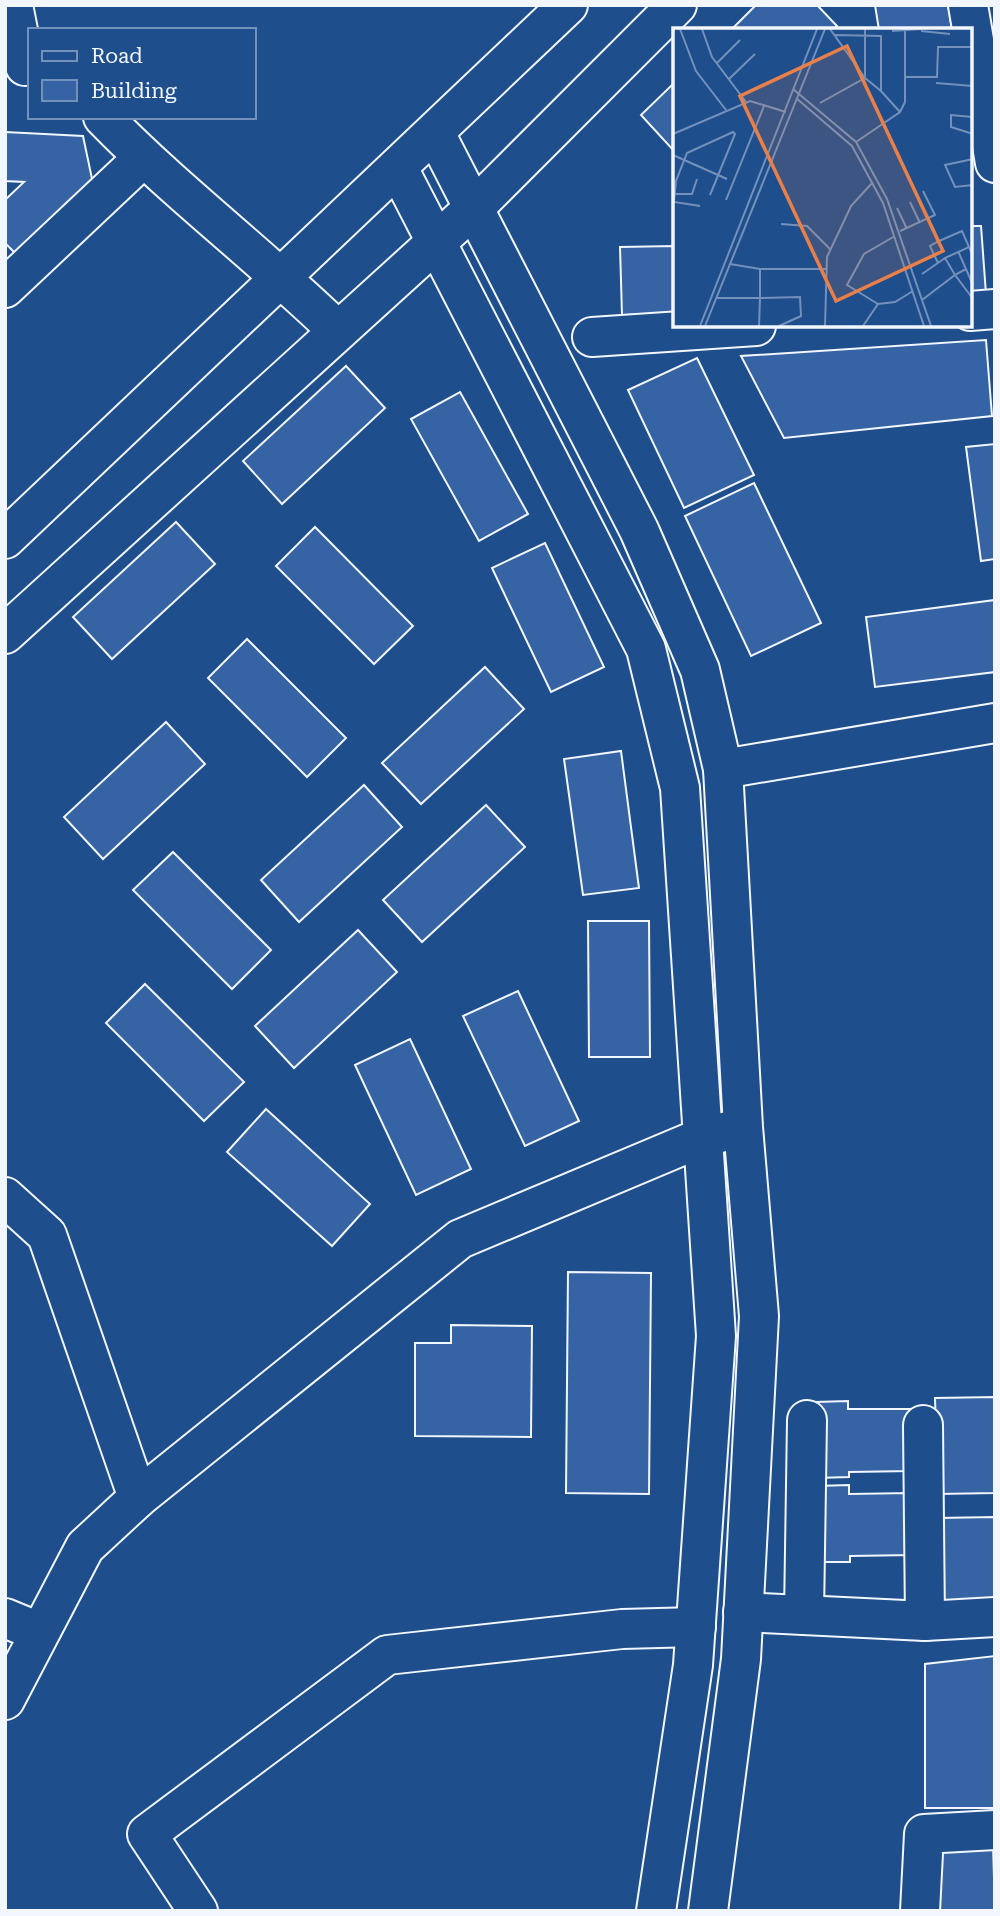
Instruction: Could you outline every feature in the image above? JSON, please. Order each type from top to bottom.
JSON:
[{"type":"street","points":[[13,5],[20,66]]},
{"type":"street","points":[[5,539],[568,5]]},
{"type":"street","points":[[5,634],[475,207],[677,5]]},
{"type":"street","points":[[968,5],[972,28]]},
{"type":"street","points":[[972,28],[995,163]]},
{"type":"street","points":[[105,119],[143,158],[282,277],[338,331]]},
{"type":"street","points":[[435,133],[639,530],[700,670],[723,769],[743,1127],[759,1316],[741,1660],[708,1911]]},
{"type":"street","points":[[5,288],[143,158]]},
{"type":"street","points":[[398,168],[646,649],[680,788],[716,1336],[693,1665],[656,1911]]},
{"type":"street","points":[[972,311],[995,309]]},
{"type":"street","points":[[592,337],[740,327]]},
{"type":"street","points":[[723,769],[995,723]]},
{"type":"street","points":[[5,1700],[22,1625],[85,1547],[138,1498],[460,1239],[703,1138],[743,1127]]},
{"type":"street","points":[[5,1197],[47,1234],[138,1498]]},
{"type":"street","points":[[804,1615],[807,1420]]},
{"type":"street","points":[[923,1425],[925,1621]]},
{"type":"street","points":[[743,1612],[925,1621],[995,1617]]},
{"type":"street","points":[[198,1911],[147,1834],[387,1655],[622,1629],[696,1627]]},
{"type":"street","points":[[920,1911],[924,1834],[995,1830]]},
{"type":"building","points":[[756,5],[817,5],[837,26],[835,28],[733,28]]},
{"type":"building","points":[[875,5],[948,5],[952,28],[879,28]]},
{"type":"building","points":[[673,84],[673,150],[641,115]]},
{"type":"building","points":[[5,132],[83,136],[95,193],[16,254],[5,243],[5,200],[24,182],[5,181]]},
{"type":"building","points":[[972,226],[981,226],[986,294],[972,295]]},
{"type":"building","points":[[673,246],[673,314],[622,315],[620,247]]},
{"type":"building","points":[[986,340],[992,416],[784,438],[741,356]]},
{"type":"building","points":[[697,358],[754,475],[684,508],[628,390]]},
{"type":"building","points":[[346,366],[385,408],[282,504],[243,461]]},
{"type":"building","points":[[460,392],[528,514],[479,541],[411,419]]},
{"type":"building","points":[[995,444],[995,559],[981,561],[966,447]]},
{"type":"building","points":[[754,483],[821,623],[751,656],[685,516]]},
{"type":"building","points":[[176,522],[215,564],[112,659],[73,617]]},
{"type":"building","points":[[315,527],[413,626],[374,664],[276,566]]},
{"type":"building","points":[[545,543],[604,667],[551,692],[492,568]]},
{"type":"building","points":[[995,600],[995,672],[875,687],[866,617]]},
{"type":"building","points":[[247,639],[346,738],[307,777],[208,678]]},
{"type":"building","points":[[485,667],[524,709],[421,804],[382,763]]},
{"type":"building","points":[[166,722],[205,764],[103,859],[64,817]]},
{"type":"building","points":[[621,751],[639,888],[583,895],[564,759]]},
{"type":"building","points":[[364,785],[402,827],[299,922],[261,880]]},
{"type":"building","points":[[486,805],[525,847],[422,942],[383,900]]},
{"type":"building","points":[[173,852],[271,950],[232,989],[133,890]]},
{"type":"building","points":[[588,921],[649,921],[650,1057],[589,1057]]},
{"type":"building","points":[[358,930],[397,972],[294,1068],[255,1026]]},
{"type":"building","points":[[145,984],[244,1082],[204,1121],[106,1023]]},
{"type":"building","points":[[518,991],[579,1121],[525,1146],[463,1016]]},
{"type":"building","points":[[410,1039],[471,1169],[416,1195],[355,1065]]},
{"type":"building","points":[[266,1109],[370,1204],[332,1246],[227,1152]]},
{"type":"building","points":[[568,1272],[651,1273],[649,1494],[566,1493]]},
{"type":"building","points":[[451,1325],[532,1326],[531,1437],[415,1436],[415,1343],[451,1343]]},
{"type":"building","points":[[995,1397],[995,1493],[938,1494],[935,1398]]},
{"type":"building","points":[[848,1401],[848,1409],[910,1409],[911,1471],[849,1472],[849,1477],[816,1478],[815,1402]]},
{"type":"building","points":[[849,1485],[849,1494],[911,1493],[912,1555],[850,1556],[850,1562],[818,1562],[816,1486]]},
{"type":"building","points":[[995,1517],[995,1613],[939,1614],[937,1518]]},
{"type":"building","points":[[995,1656],[995,1808],[925,1808],[925,1664]]},
{"type":"building","points":[[993,1845],[995,1911],[924,1911],[922,1846]]}]
